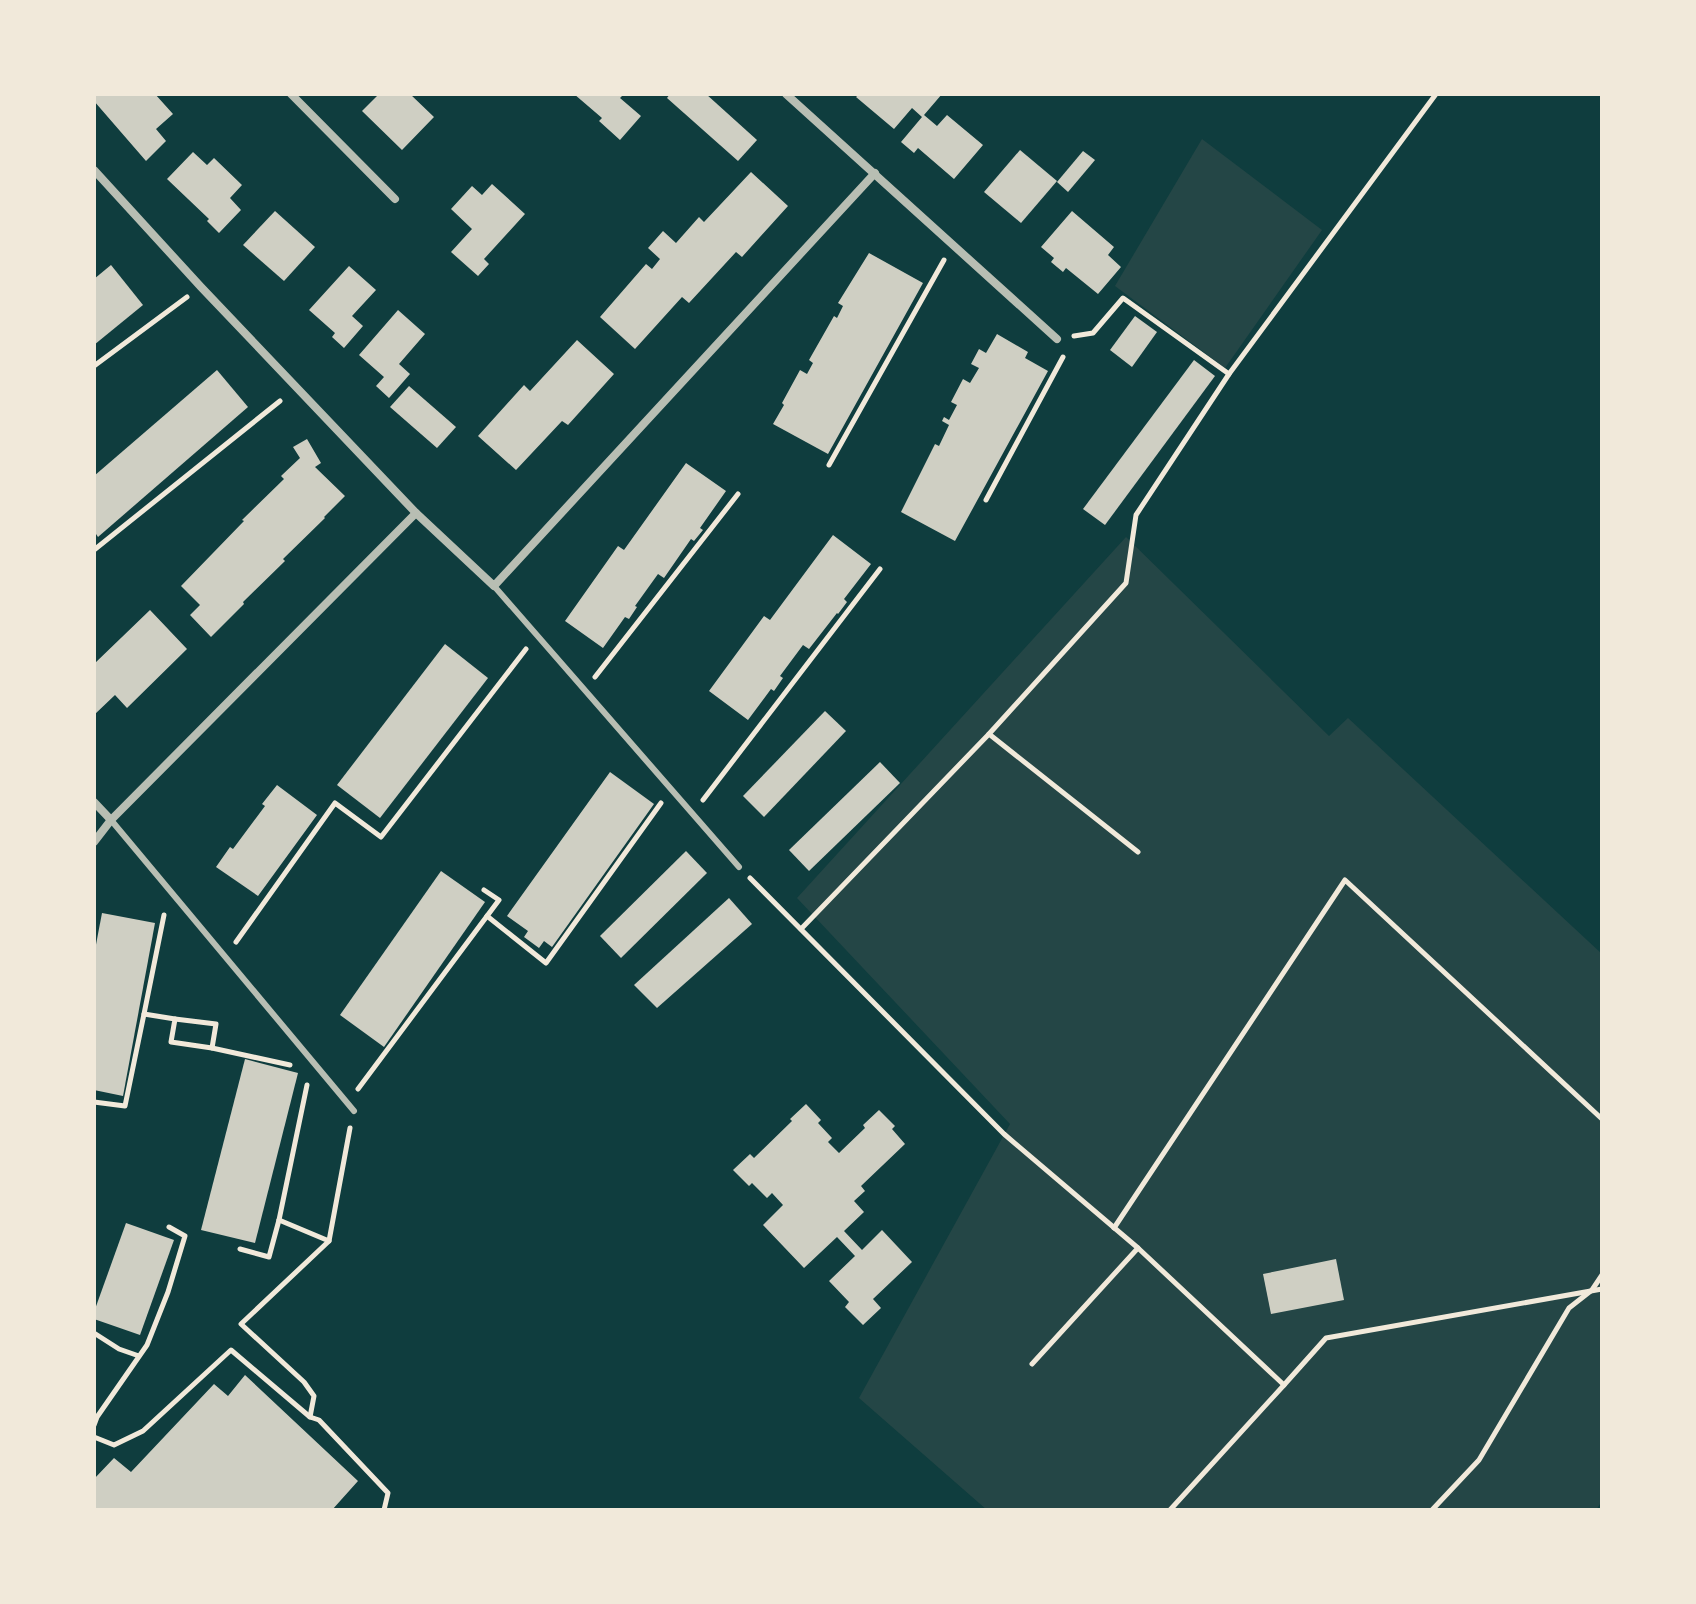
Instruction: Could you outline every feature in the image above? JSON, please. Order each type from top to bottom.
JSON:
[{"type":"street","points":[[291,94],[395,199]]},
{"type":"street","points":[[786,94],[1057,339]]},
{"type":"street","points":[[94,170],[416,513],[494,586],[875,173]]},
{"type":"street","points":[[94,842],[111,820],[416,513]]},
{"type":"street","points":[[94,802],[111,820]]},
{"type":"lane","points":[[494,586],[739,867]]},
{"type":"lane","points":[[111,820],[312,1066],[354,1111]]},
{"type":"path","points":[[801,929],[989,734],[1126,583],[1136,515],[1229,374],[1436,94]]},
{"type":"path","points":[[829,465],[953,244]]},
{"type":"path","points":[[94,366],[201,287]]},
{"type":"path","points":[[1057,339],[1093,333],[1123,298],[1229,374]]},
{"type":"path","points":[[986,500],[1068,348]]},
{"type":"path","points":[[94,550],[297,387]]},
{"type":"path","points":[[584,690],[738,494]]},
{"type":"path","points":[[692,814],[880,569]]},
{"type":"path","points":[[226,957],[335,803],[381,837],[537,636]]},
{"type":"path","points":[[989,734],[1138,852]]},
{"type":"path","points":[[487,916],[546,963],[671,790]]},
{"type":"path","points":[[739,867],[1004,1134],[1138,1248],[1284,1385]]},
{"type":"path","points":[[1114,1228],[1345,880],[1602,1119]]},
{"type":"path","points":[[348,1102],[499,900],[484,890]]},
{"type":"path","points":[[94,1102],[125,1106],[170,891]]},
{"type":"path","points":[[144,1014],[216,1024],[212,1048]]},
{"type":"path","points":[[175,1019],[171,1042],[312,1066],[269,1257],[240,1249]]},
{"type":"path","points":[[310,1417],[314,1396],[304,1382],[241,1324],[329,1241],[354,1111]]},
{"type":"path","points":[[279,1220],[329,1241]]},
{"type":"path","points":[[94,1425],[147,1345],[168,1292],[185,1236],[169,1227]]},
{"type":"path","points":[[1032,1364],[1138,1248]]},
{"type":"path","points":[[1432,1510],[1479,1460],[1569,1308],[1592,1290],[1602,1275]]},
{"type":"path","points":[[1170,1510],[1326,1338],[1602,1289]]},
{"type":"path","points":[[94,1333],[119,1349],[139,1356]]},
{"type":"path","points":[[94,1437],[114,1445],[143,1431],[231,1350],[310,1417],[319,1420],[388,1493],[384,1510]]},
{"type":"shaded area","points":[[1202,139],[1322,230],[1225,368],[1115,286]]},
{"type":"shaded area","points":[[1126,537],[1329,736],[1348,718],[1602,954],[1602,1501],[1596,1510],[987,1510],[859,1398],[1010,1124],[797,898]]},
{"type":"building","points":[[94,94],[155,94],[173,114],[156,129],[166,141],[146,161],[94,101]]},
{"type":"building","points":[[379,94],[410,94],[434,117],[402,150],[362,111]]},
{"type":"building","points":[[574,94],[624,94],[620,98],[641,116],[620,140],[599,121],[602,118]]},
{"type":"building","points":[[670,94],[706,94],[757,140],[738,161],[667,98]]},
{"type":"building","points":[[859,94],[942,94],[924,115],[937,126],[947,115],[983,145],[954,179],[918,148],[914,153],[901,142],[922,117],[912,108],[894,129],[856,97]]},
{"type":"building","points":[[1020,150],[1057,181],[1021,223],[984,192]]},
{"type":"building","points":[[1083,151],[1095,160],[1068,192],[1057,182]]},
{"type":"building","points":[[193,152],[207,165],[214,158],[242,185],[230,198],[241,210],[219,233],[207,221],[209,219],[167,179]]},
{"type":"building","points":[[751,172],[788,206],[742,257],[736,252],[689,303],[682,297],[635,349],[600,317],[646,264],[652,269],[660,259],[648,248],[663,231],[676,243],[699,217],[704,222]]},
{"type":"building","points":[[492,184],[525,214],[484,259],[489,264],[478,276],[451,252],[472,229],[451,209],[472,186],[482,195]]},
{"type":"building","points":[[275,211],[315,247],[284,281],[243,245]]},
{"type":"building","points":[[1072,211],[1114,247],[1108,255],[1121,267],[1098,294],[1066,268],[1063,272],[1051,262],[1054,258],[1041,247]]},
{"type":"building","points":[[869,253],[923,283],[828,454],[773,424],[800,370],[807,374],[813,363],[809,360],[843,306],[838,303]]},
{"type":"building","points":[[111,265],[143,305],[94,345],[94,279]]},
{"type":"building","points":[[349,266],[376,290],[352,316],[363,326],[344,348],[332,337],[335,333],[309,310]]},
{"type":"building","points":[[398,310],[425,334],[399,364],[410,374],[389,398],[376,386],[384,377],[359,355]]},
{"type":"building","points":[[1135,316],[1157,332],[1132,367],[1110,350]]},
{"type":"building","points":[[997,334],[1028,352],[1025,358],[1048,371],[955,541],[901,512],[935,444],[939,446],[949,425],[942,421],[944,417],[949,420],[957,405],[951,402],[963,379],[970,383],[979,368],[971,364],[979,349],[986,353]]},
{"type":"building","points":[[577,340],[614,374],[568,425],[562,421],[516,470],[478,436],[524,385],[530,391]]},
{"type":"building","points":[[1194,360],[1215,376],[1105,525],[1083,509]]},
{"type":"building","points":[[217,370],[248,407],[98,537],[94,531],[94,476]]},
{"type":"building","points":[[409,386],[456,427],[437,448],[390,407]]},
{"type":"building","points":[[307,439],[321,463],[315,467],[345,496],[211,637],[190,615],[200,605],[181,586],[284,479],[281,476],[300,458],[293,447]]},
{"type":"building","points":[[686,463],[726,491],[700,528],[703,530],[694,541],[691,539],[664,578],[658,574],[629,619],[625,617],[603,648],[565,621],[618,546],[624,550]]},
{"type":"building","points":[[833,535],[871,564],[844,599],[847,602],[838,614],[809,649],[803,645],[780,676],[783,678],[774,691],[771,689],[748,720],[709,691],[764,616],[770,620]]},
{"type":"building","points":[[150,610],[187,649],[127,708],[115,695],[94,715],[94,664]]},
{"type":"building","points":[[445,644],[488,678],[380,818],[337,785]]},
{"type":"building","points":[[825,711],[846,731],[764,817],[743,796]]},
{"type":"building","points":[[880,762],[900,783],[809,871],[789,850]]},
{"type":"building","points":[[610,772],[654,804],[552,947],[544,941],[539,948],[524,937],[528,931],[507,916]]},
{"type":"building","points":[[277,785],[317,815],[258,896],[216,867],[265,806],[262,804]]},
{"type":"building","points":[[686,851],[707,873],[621,958],[600,936]]},
{"type":"building","points":[[441,871],[485,902],[384,1047],[340,1015]]},
{"type":"building","points":[[729,898],[752,924],[657,1008],[634,985]]},
{"type":"building","points":[[102,913],[155,923],[123,1096],[94,1090],[94,955]]},
{"type":"building","points":[[245,1059],[298,1073],[255,1243],[201,1230]]},
{"type":"building","points":[[806,1104],[821,1120],[818,1123],[832,1138],[828,1142],[839,1153],[879,1110],[895,1126],[892,1129],[905,1144],[861,1186],[865,1191],[854,1201],[864,1212],[844,1231],[862,1250],[882,1230],[912,1262],[873,1299],[881,1308],[863,1325],[845,1307],[849,1302],[829,1281],[855,1256],[837,1237],[804,1268],[763,1225],[783,1205],[772,1193],[767,1198],[752,1183],[749,1186],[733,1170],[750,1154],[754,1158]]},
{"type":"building","points":[[126,1223],[174,1240],[140,1335],[94,1319]]},
{"type":"building","points":[[1336,1259],[1344,1300],[1271,1314],[1263,1274]]},
{"type":"building","points":[[245,1375],[358,1481],[332,1510],[94,1510],[94,1479],[114,1458],[131,1472],[214,1384],[228,1396]]}]
